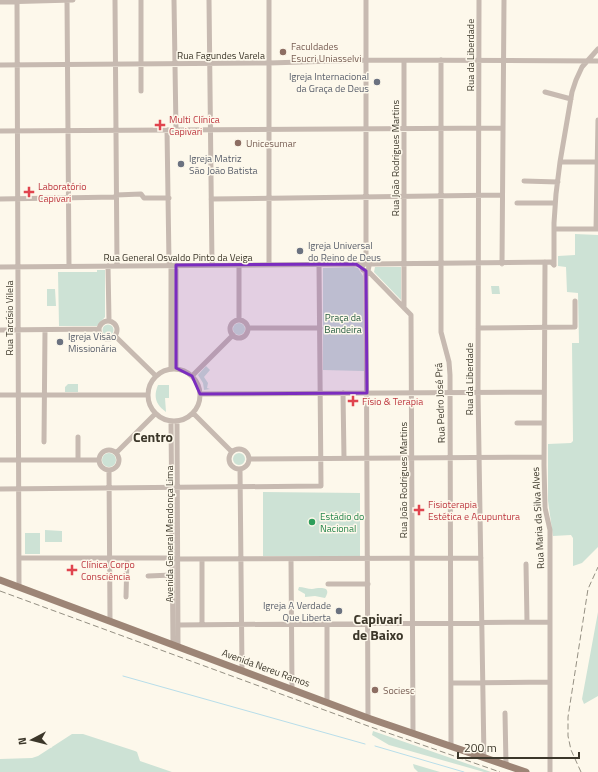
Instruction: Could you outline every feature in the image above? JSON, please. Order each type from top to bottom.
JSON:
[{"type":"main road","name":"Avenida Nereu Ramos","points":[[0,580],[292,688],[368,718],[526,772]]},
{"type":"street","points":[[67,0],[69,266]]},
{"type":"street","points":[[0,2],[73,0]]},
{"type":"street","points":[[116,0],[117,266]]},
{"type":"street","points":[[141,0],[141,90]]},
{"type":"street","points":[[174,0],[176,130]]},
{"type":"street","points":[[209,0],[212,265]]},
{"type":"street","points":[[269,0],[269,265]]},
{"type":"street","points":[[366,0],[368,718]]},
{"type":"street","name":"Rua da Liberdade","points":[[479,0],[478,392],[484,758]]},
{"type":"street","points":[[502,264],[504,0]]},
{"type":"street","name":"Rua Tarcísio Vilela","points":[[17,1],[19,587]]},
{"type":"street","name":"Rua Maria da Silva Alves","points":[[550,772],[550,530],[546,508],[544,457],[545,327],[555,204],[560,162],[571,99],[576,80],[587,61],[598,49]]},
{"type":"street","name":"Rua Fagundes Varela","points":[[0,64],[209,64],[367,60],[598,61]]},
{"type":"street","name":"Rua Pedro José Prá","points":[[441,60],[441,332],[450,366],[451,746]]},
{"type":"street","name":"Rua João Rodrigues Martins","points":[[404,61],[404,308],[411,315],[413,733]]},
{"type":"street","points":[[545,92],[571,99]]},
{"type":"street","points":[[554,229],[597,229],[598,120]]},
{"type":"street","points":[[0,131],[503,128]]},
{"type":"street","points":[[167,130],[173,266],[174,368]]},
{"type":"street","points":[[560,162],[598,162]]},
{"type":"street","points":[[524,181],[558,182]]},
{"type":"street","points":[[0,199],[69,199],[141,194],[144,198],[169,198]]},
{"type":"street","points":[[211,199],[502,195]]},
{"type":"street","points":[[518,203],[555,204]]},
{"type":"street","name":"Rua General Osvaldo Pinto da Veiga","points":[[0,267],[356,264],[366,267],[404,264],[502,264],[551,262]]},
{"type":"street","points":[[239,265],[239,320]]},
{"type":"street","points":[[0,489],[320,486],[319,265]]},
{"type":"street","points":[[108,266],[109,320]]},
{"type":"street","points":[[366,267],[404,308]]},
{"type":"street","points":[[478,328],[575,327],[575,301]]},
{"type":"street","points":[[109,320],[116,325],[117,331],[115,336],[110,339],[104,338],[100,334],[99,329],[101,324],[109,320]]},
{"type":"street","points":[[239,320],[245,322],[248,328],[247,334],[237,338],[232,335],[230,330],[234,321],[239,320]]},
{"type":"street","points":[[248,328],[320,328]]},
{"type":"street","points":[[0,330],[99,329]]},
{"type":"street","points":[[44,442],[45,330]]},
{"type":"street","points":[[192,376],[232,335]]},
{"type":"street","points":[[115,336],[156,376]]},
{"type":"street","points":[[174,368],[192,376],[198,385],[200,394],[199,401],[193,413],[182,420],[174,421],[165,420],[155,414],[148,402],[147,395],[148,388],[156,376],[164,370],[174,368]]},
{"type":"street","points":[[200,394],[544,392]]},
{"type":"street","points":[[343,393],[344,458]]},
{"type":"street","points":[[0,395],[147,395]]},
{"type":"street","points":[[193,413],[232,452]]},
{"type":"street","points":[[116,452],[155,414]]},
{"type":"street","name":"Avenida General Mendonça Lima","points":[[174,421],[175,558],[178,624],[175,645]]},
{"type":"street","points":[[517,423],[544,423]]},
{"type":"street","points":[[78,437],[78,460]]},
{"type":"street","points":[[106,450],[116,452],[119,458],[118,465],[113,470],[102,468],[99,460],[101,454],[106,450]]},
{"type":"street","points":[[242,450],[247,454],[249,459],[247,465],[240,468],[234,467],[230,462],[232,452],[242,450]]},
{"type":"street","points":[[249,459],[544,457]]},
{"type":"street","points":[[0,460],[99,460]]},
{"type":"street","points":[[240,468],[242,670]]},
{"type":"street","points":[[109,470],[110,620]]},
{"type":"street","points":[[19,558],[481,558]]},
{"type":"street","points":[[126,597],[127,558]]},
{"type":"street","name":"Avenida General Mendonça Lima","points":[[175,558],[172,575],[175,645]]},
{"type":"street","points":[[202,559],[202,624]]},
{"type":"street","points":[[292,559],[292,688]]},
{"type":"street","points":[[526,564],[527,622]]},
{"type":"street","points":[[148,576],[172,575]]},
{"type":"street","points":[[328,584],[368,584]]},
{"type":"street","points":[[178,624],[550,622]]},
{"type":"street","points":[[327,702],[328,624]]},
{"type":"street","points":[[451,683],[550,682]]},
{"type":"street","points":[[505,713],[506,765]]},
{"type":"highlighted area","points":[[356,264],[366,271],[367,393],[200,394],[192,376],[176,368],[176,265]]},
{"type":"green space","points":[[575,234],[598,235],[598,547],[582,563],[573,566],[573,538],[571,535],[553,536],[548,501],[548,444],[571,443],[573,441],[572,343],[579,343],[578,293],[567,292],[566,267],[558,266],[558,256],[575,255]]},
{"type":"green space","points":[[375,267],[401,267],[401,300],[374,272]]},
{"type":"green space","name":"Praça da Bandeira","points":[[323,268],[358,268],[363,276],[364,371],[323,370]]},
{"type":"green space","points":[[97,270],[105,270],[105,317],[97,326],[59,326],[58,272],[97,272]]},
{"type":"green space","points":[[491,286],[499,286],[500,294],[492,294]]},
{"type":"green space","points":[[47,289],[55,289],[56,306],[47,306]]},
{"type":"green space","points":[[239,323],[243,325],[245,329],[243,333],[239,335],[235,333],[233,329],[235,325]]},
{"type":"green space","points":[[106,325],[110,325],[112,326],[112,334],[106,335],[103,332],[103,328]]},
{"type":"green space","points":[[206,366],[210,370],[204,377],[208,383],[207,388],[210,389],[204,390],[203,383],[198,375]]},
{"type":"green space","points":[[68,384],[78,384],[78,392],[65,392],[65,387]]},
{"type":"green space","points":[[158,385],[169,385],[169,398],[165,398],[166,412],[160,407],[156,400],[156,389]]},
{"type":"green space","points":[[109,453],[114,455],[116,460],[114,465],[109,467],[104,465],[102,460],[104,455]]},
{"type":"green space","points":[[241,453],[244,454],[244,464],[237,465],[234,464],[233,457],[234,454]]},
{"type":"green space","name":"Estádio do Nacional","points":[[263,492],[360,493],[360,556],[263,556]]},
{"type":"green space","points":[[45,530],[62,531],[62,542],[45,542]]},
{"type":"green space","points":[[25,533],[40,533],[40,554],[25,554]]},
{"type":"green space","points":[[299,587],[312,589],[324,588],[327,591],[327,594],[325,598],[315,596],[305,597],[305,594],[298,590]]},
{"type":"green space","points":[[598,612],[598,696],[584,704],[582,699]]},
{"type":"green space","points":[[373,731],[491,772],[484,772],[389,745],[372,735]]},
{"type":"green space","points":[[72,734],[83,734],[135,751],[137,752],[140,761],[172,772],[0,772],[0,759],[32,758],[38,756]]},
{"type":"green space","points":[[413,764],[440,772],[418,772],[414,768]]},
{"type":"waterway","points":[[123,676],[365,744]]},
{"type":"waterway","points":[[375,746],[464,772]]},
{"type":"railway","points":[[581,772],[571,750],[568,736],[568,717],[588,589],[598,567]]},
{"type":"railway","points":[[0,591],[368,726],[500,772]]},
{"type":"place","name":"Faculdades Esucri Uniasselvi","points":[[283,52]]},
{"type":"place","name":"Igreja Internacional da Graça de Deus","points":[[377,82]]},
{"type":"place","name":"Multi Clínica Capivari","points":[[160,125]]},
{"type":"place","name":"Unicesumar","points":[[238,143]]},
{"type":"place","name":"Igreja Matriz São João Batista","points":[[181,164]]},
{"type":"place","name":"Laboratório Capivari","points":[[29,192]]},
{"type":"place","name":"Igreja Universal do Reino de Deus","points":[[300,251]]},
{"type":"place","name":"Igreja Visão Missionária","points":[[60,342]]},
{"type":"place","name":"Físio & Terapia","points":[[353,401]]},
{"type":"place","name":"Fisioterapia Estética e Acupuntura","points":[[419,510]]},
{"type":"place","name":"Estádio do Nacional","points":[[312,522]]},
{"type":"place","name":"Clínica Corpo Consciência","points":[[72,570]]},
{"type":"place","name":"Igreja A Verdade Que Liberta","points":[[339,611]]},
{"type":"place","name":"Sociesc","points":[[375,690]]},
{"type":"district","name":"Centro","points":[[153,436]]},
{"type":"district","name":"Capivari de Baixo","points":[[378,626]]}]
